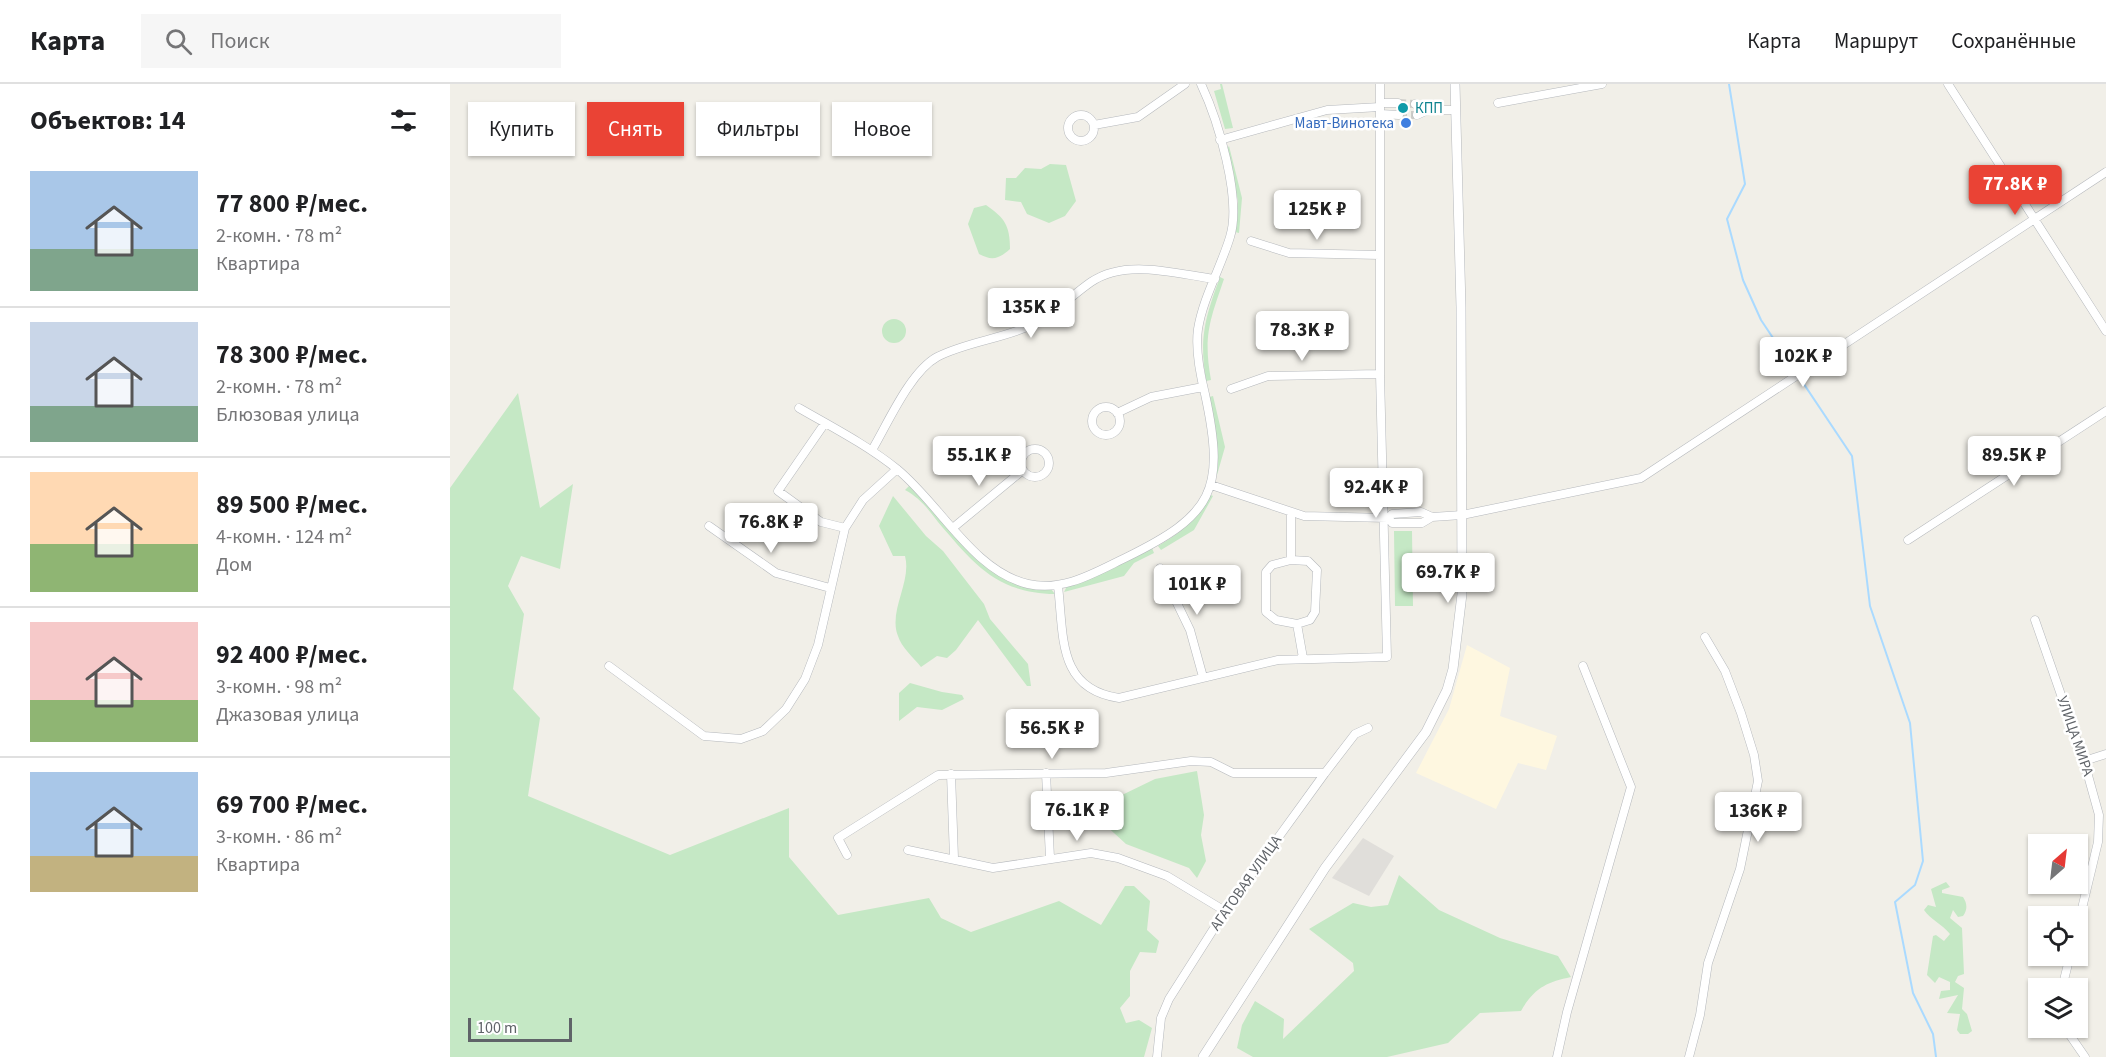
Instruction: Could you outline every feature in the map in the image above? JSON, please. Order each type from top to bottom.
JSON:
[{"type":"street","points":[[1094,125],[1138,117],[1185,84]]},
{"type":"street","points":[[799,408],[872,450],[897,469],[954,527],[988,566],[1030,584],[1058,586],[1091,575],[1173,534],[1189,521],[1211,485],[1213,441],[1203,387],[1198,329],[1231,234],[1235,213],[1233,192],[1220,140],[1202,84]]},
{"type":"street","points":[[1058,586],[1071,670],[1088,689],[1102,696],[1119,698],[1203,676],[1278,660],[1387,657],[1386,518],[1380,374],[1380,84]]},
{"type":"street","points":[[1203,1057],[1325,868],[1426,732],[1447,690],[1454,669],[1460,632],[1462,515],[1461,307],[1455,84]]},
{"type":"street","points":[[1498,103],[1602,84]]},
{"type":"street","points":[[1948,84],[2033,221],[2106,332]]},
{"type":"street","points":[[1220,140],[1327,110],[1380,108],[1398,103]]},
{"type":"street","points":[[1416,104],[1428,110]]},
{"type":"street","points":[[1380,108],[1399,115]]},
{"type":"street","points":[[1417,115],[1428,110],[1455,110]]},
{"type":"street","points":[[1211,485],[1291,512],[1325,519],[1386,518],[1392,513],[1421,512],[1432,517],[1462,515],[1641,478],[2106,172]]},
{"type":"street","points":[[1251,241],[1289,253],[1380,255]]},
{"type":"street","points":[[872,450],[916,377],[938,357],[1030,326],[1050,315],[1092,281],[1113,272],[1134,268],[1215,279]]},
{"type":"street","points":[[1231,389],[1268,376],[1380,374]]},
{"type":"street","points":[[1117,413],[1151,397],[1203,387]]},
{"type":"street","points":[[1908,540],[2106,411]]},
{"type":"street","points":[[825,423],[778,490],[821,522],[845,528]]},
{"type":"street","points":[[609,666],[704,736],[741,739],[763,731],[786,709],[805,679],[818,645],[845,528],[863,500],[897,469]]},
{"type":"street","points":[[954,527],[1023,470]]},
{"type":"street","points":[[1291,512],[1291,560]]},
{"type":"street","points":[[709,526],[776,573],[830,588]]},
{"type":"street","points":[[1291,560],[1308,561],[1317,570],[1315,612],[1310,620],[1297,624],[1276,620],[1266,612],[1266,572],[1272,565],[1291,560]]},
{"type":"street","points":[[1160,568],[1190,630],[1203,676]]},
{"type":"street","name":"УЛИЦА МИРА","points":[[2035,620],[2084,761],[2099,815],[2099,833],[2082,906]]},
{"type":"street","points":[[1297,624],[1303,658]]},
{"type":"street","points":[[1689,1057],[1700,1016],[1708,963],[1740,869],[1758,782],[1754,755],[1741,713],[1725,671],[1705,637]]},
{"type":"street","points":[[1557,1057],[1567,1012],[1631,787],[1583,666]]},
{"type":"street","name":"АГАТОВАЯ УЛИЦА","points":[[1157,1057],[1161,1018],[1168,999],[1225,912],[1325,773],[1355,734],[1368,728]]},
{"type":"street","points":[[2084,761],[2106,754]]},
{"type":"street","points":[[847,855],[838,838],[927,779],[938,775],[1107,773],[1191,761],[1211,762],[1233,773],[1325,773]]},
{"type":"street","points":[[1046,772],[1050,858]]},
{"type":"street","points":[[951,774],[954,858]]},
{"type":"street","points":[[909,850],[993,868],[1050,858],[1091,854],[1118,858],[1167,876],[1225,912]]},
{"type":"street","points":[[2073,1038],[2085,1057]]},
{"type":"shaded area","points":[[1467,645],[1510,668],[1500,716],[1557,736],[1546,770],[1518,763],[1496,809],[1416,773],[1449,709]]},
{"type":"shaded area","points":[[1363,838],[1394,856],[1369,896],[1332,878]]},
{"type":"green space","points":[[1220,84],[1222,84],[1233,128],[1225,129],[1214,91],[1221,89]]},
{"type":"green space","points":[[1229,146],[1242,198],[1239,233],[1235,232],[1238,201],[1226,150]]},
{"type":"green space","points":[[1050,164],[1066,165],[1076,201],[1065,216],[1049,223],[1027,214],[1021,202],[1005,200],[1006,178],[1016,178],[1025,168],[1041,169]]},
{"type":"green space","points":[[986,205],[1002,219],[1009,234],[1010,249],[995,258],[979,254],[968,224],[974,208]]},
{"type":"green space","points":[[1220,277],[1224,279],[1209,328],[1208,351],[1211,380],[1206,381],[1203,340],[1210,304]]},
{"type":"green space","points":[[894,319],[903,322],[906,331],[903,340],[894,343],[885,340],[882,331],[885,322]]},
{"type":"green space","points":[[518,393],[540,508],[573,484],[560,569],[521,556],[508,586],[524,614],[513,689],[540,718],[528,796],[670,855],[789,808],[789,857],[838,915],[929,898],[941,918],[971,932],[1059,901],[1101,925],[1125,886],[1134,886],[1150,901],[1147,930],[1159,941],[1156,953],[1140,952],[1130,971],[1130,996],[1120,1008],[1126,1023],[1139,1020],[1152,1028],[1144,1057],[450,1057],[450,488]]},
{"type":"green space","points":[[1213,396],[1225,447],[1217,475],[1217,448],[1209,397]]},
{"type":"green space","points":[[909,486],[913,487],[957,539],[989,568],[1027,586],[1051,589],[1055,594],[1017,588],[988,573],[963,551],[923,504],[905,490]]},
{"type":"green space","points":[[1209,494],[1213,496],[1194,530],[1161,550],[1158,546],[1188,524]]},
{"type":"green space","points":[[893,496],[926,536],[943,551],[984,604],[990,619],[1028,664],[1031,686],[1027,686],[978,620],[956,650],[947,658],[937,656],[921,667],[905,648],[900,640],[896,617],[905,576],[905,556],[893,556],[879,526]]},
{"type":"green space","points":[[1394,531],[1412,531],[1413,606],[1395,606]]},
{"type":"green space","points":[[1152,548],[1154,553],[1134,563],[1124,576],[1064,592],[1067,586],[1102,573]]},
{"type":"green space","points":[[910,683],[962,695],[964,699],[942,710],[917,707],[899,721],[899,693]]},
{"type":"green space","points":[[1197,771],[1204,815],[1201,835],[1206,861],[1197,878],[1189,868],[1126,844],[1102,822],[1122,795],[1155,779]]},
{"type":"green space","points":[[1399,875],[1439,910],[1500,938],[1558,956],[1571,977],[1555,981],[1536,991],[1521,1011],[1480,1013],[1448,1043],[1387,1057],[1253,1057],[1237,1048],[1242,1025],[1255,1001],[1284,1019],[1283,1039],[1354,971],[1353,963],[1309,929],[1353,903],[1371,907],[1388,905]]},
{"type":"green space","points":[[1946,882],[1950,887],[1942,890],[1942,893],[1963,897],[1966,904],[1963,916],[1958,917],[1953,910],[1950,918],[1962,928],[1964,974],[1958,976],[1955,982],[1964,988],[1962,1009],[1967,1014],[1972,1031],[1968,1034],[1960,1034],[1957,1030],[1960,1014],[1947,1013],[1958,995],[1939,999],[1941,991],[1950,990],[1950,982],[1939,977],[1935,983],[1927,975],[1933,936],[1936,935],[1944,941],[1950,934],[1924,910],[1928,905],[1936,907],[1931,889]]},
{"type":"waterway","points":[[1729,84],[1745,184],[1727,219],[1743,280],[1761,320],[1852,456],[1870,606],[1910,723],[1923,861],[1915,885],[1895,902],[1913,993],[1933,1034],[1936,1057]]},
{"type":"tunnel","points":[[1398,103],[1415,104]]},
{"type":"tunnel","points":[[1399,115],[1417,115]]},
{"type":"place","name":"КПП","points":[[1403,108]]},
{"type":"place","name":"Мавт-Винотека","points":[[1406,123]]}]
